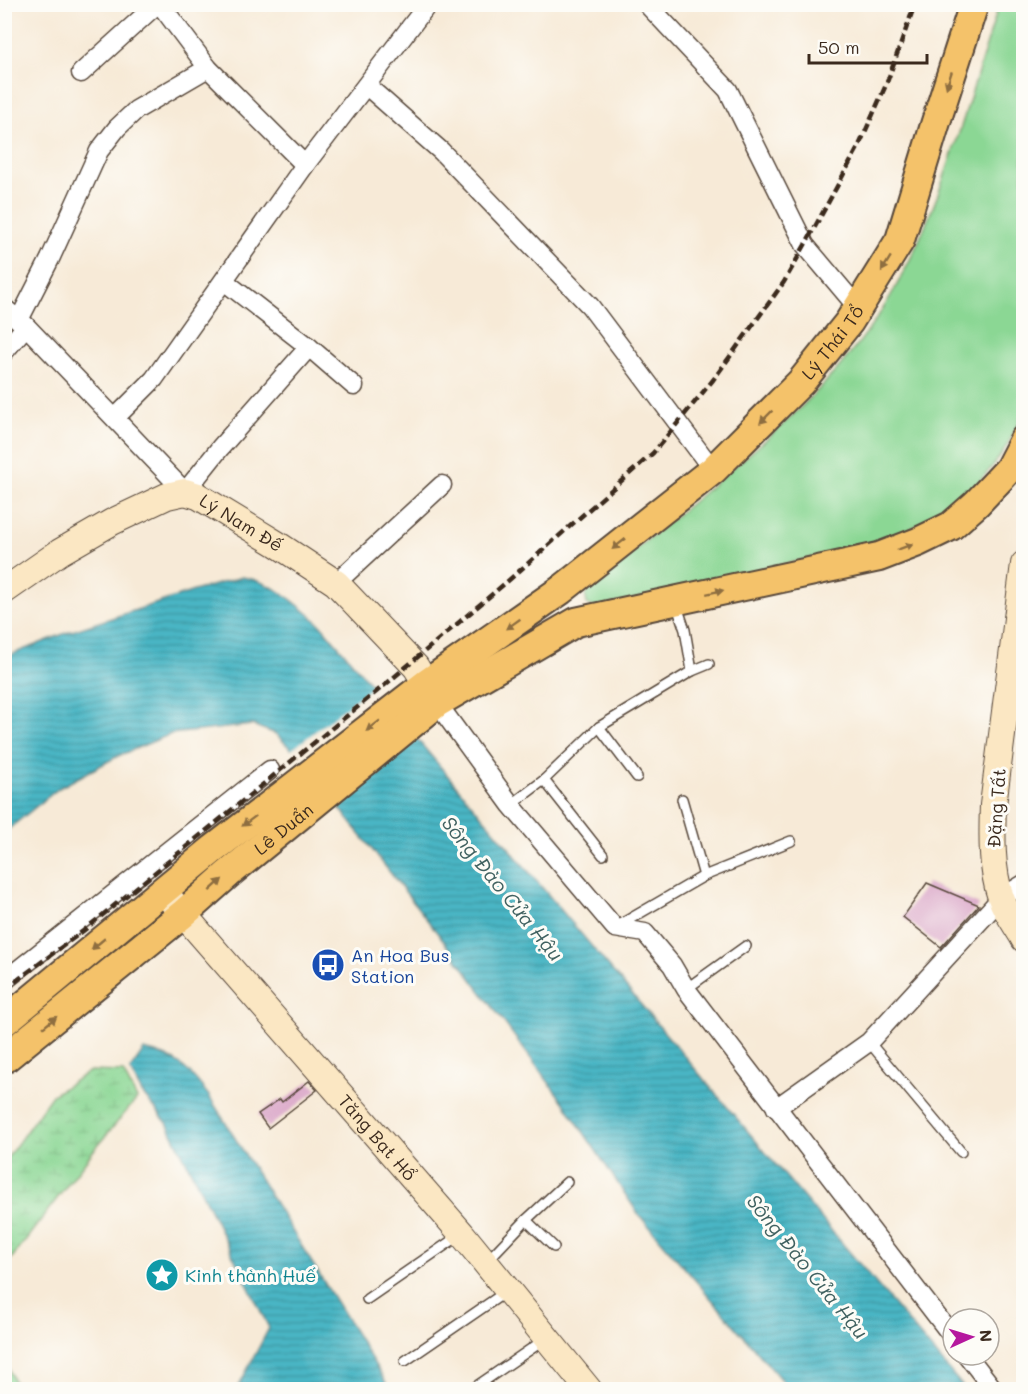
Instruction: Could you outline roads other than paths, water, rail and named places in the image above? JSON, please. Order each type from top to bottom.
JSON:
[{"type":"main road","name":"Lý Thái Tổ","points":[[561,590],[713,470],[801,381],[858,308],[900,240],[974,4]]},
{"type":"main road","points":[[561,590],[576,622],[879,556],[918,542],[951,526],[976,504],[1009,469],[1023,440]]},
{"type":"main road","name":"Lê Duẩn","points":[[4,1022],[162,890],[303,796],[561,590]]},
{"type":"main road","name":"Lê Duẩn","points":[[428,697],[576,622]]},
{"type":"main road","name":"Lê Duẩn","points":[[4,1059],[183,914],[303,796]]},
{"type":"street","points":[[81,73],[158,4],[207,68],[305,165]]},
{"type":"street","points":[[115,418],[154,379],[305,165],[428,4]]},
{"type":"street","points":[[648,4],[728,90],[806,245],[858,308]]},
{"type":"street","points":[[4,352],[22,323],[99,151],[117,128],[136,110],[207,68]]},
{"type":"street","points":[[367,86],[441,151],[590,306],[713,470]]},
{"type":"street","points":[[224,281],[309,346],[354,386]]},
{"type":"street","points":[[4,308],[22,323],[185,492],[220,448],[309,346]]},
{"type":"street","points":[[336,584],[442,485]]},
{"type":"street","name":"Lý Nam Đế","points":[[4,591],[60,552],[112,522],[167,496],[185,492],[198,496],[277,544],[336,584],[412,662],[428,697]]},
{"type":"street","name":"Đặng Tất","points":[[1023,564],[993,805],[993,860],[1001,898],[1023,939]]},
{"type":"street","points":[[428,697],[511,805],[615,928],[645,933],[672,965],[686,989],[941,1321]]},
{"type":"street","points":[[4,981],[270,770]]},
{"type":"street","points":[[776,1108],[869,1042],[1001,898],[1023,884]]},
{"type":"street","name":"Tăng Bạt Hổ","points":[[162,890],[486,1262],[546,1339],[589,1389]]},
{"type":"street","points":[[977,1367],[994,1389]]},
{"type":"lane","points":[[675,601],[685,630],[692,671]]},
{"type":"lane","points":[[511,805],[544,780],[599,727],[692,671],[709,664]]},
{"type":"lane","points":[[599,727],[636,777]]},
{"type":"lane","points":[[544,780],[603,855]]},
{"type":"lane","points":[[682,799],[704,876]]},
{"type":"lane","points":[[615,928],[704,876],[791,840]]},
{"type":"lane","points":[[686,989],[746,946]]},
{"type":"lane","points":[[869,1042],[961,1152]]},
{"type":"lane","points":[[486,1262],[567,1182]]},
{"type":"lane","points":[[526,1220],[554,1247]]},
{"type":"lane","points":[[367,1299],[462,1234]]},
{"type":"lane","points":[[405,1361],[508,1290]]},
{"type":"lane","points":[[471,1389],[546,1339]]},
{"type":"water","name":"Sông Đào Cửa Hậu","points":[[242,577],[253,579],[274,588],[320,624],[941,1361],[941,1367],[946,1367],[965,1389],[789,1389],[639,1215],[564,1103],[439,935],[302,760],[276,734],[252,725],[171,734],[118,756],[59,788],[5,832],[5,657],[66,633]]},
{"type":"water","points":[[144,1050],[174,1061],[195,1078],[209,1096],[390,1389],[237,1389],[269,1328],[167,1123],[142,1093],[130,1070]]},
{"type":"railway","points":[[4,990],[83,931],[386,684],[509,580],[653,453],[713,380],[784,282],[858,148],[886,85],[915,4]]},
{"type":"place","name":"An Hoa Bus Station","points":[[328,965]]},
{"type":"place","name":"Kinh thành Huế","points":[[162,1275]]}]
